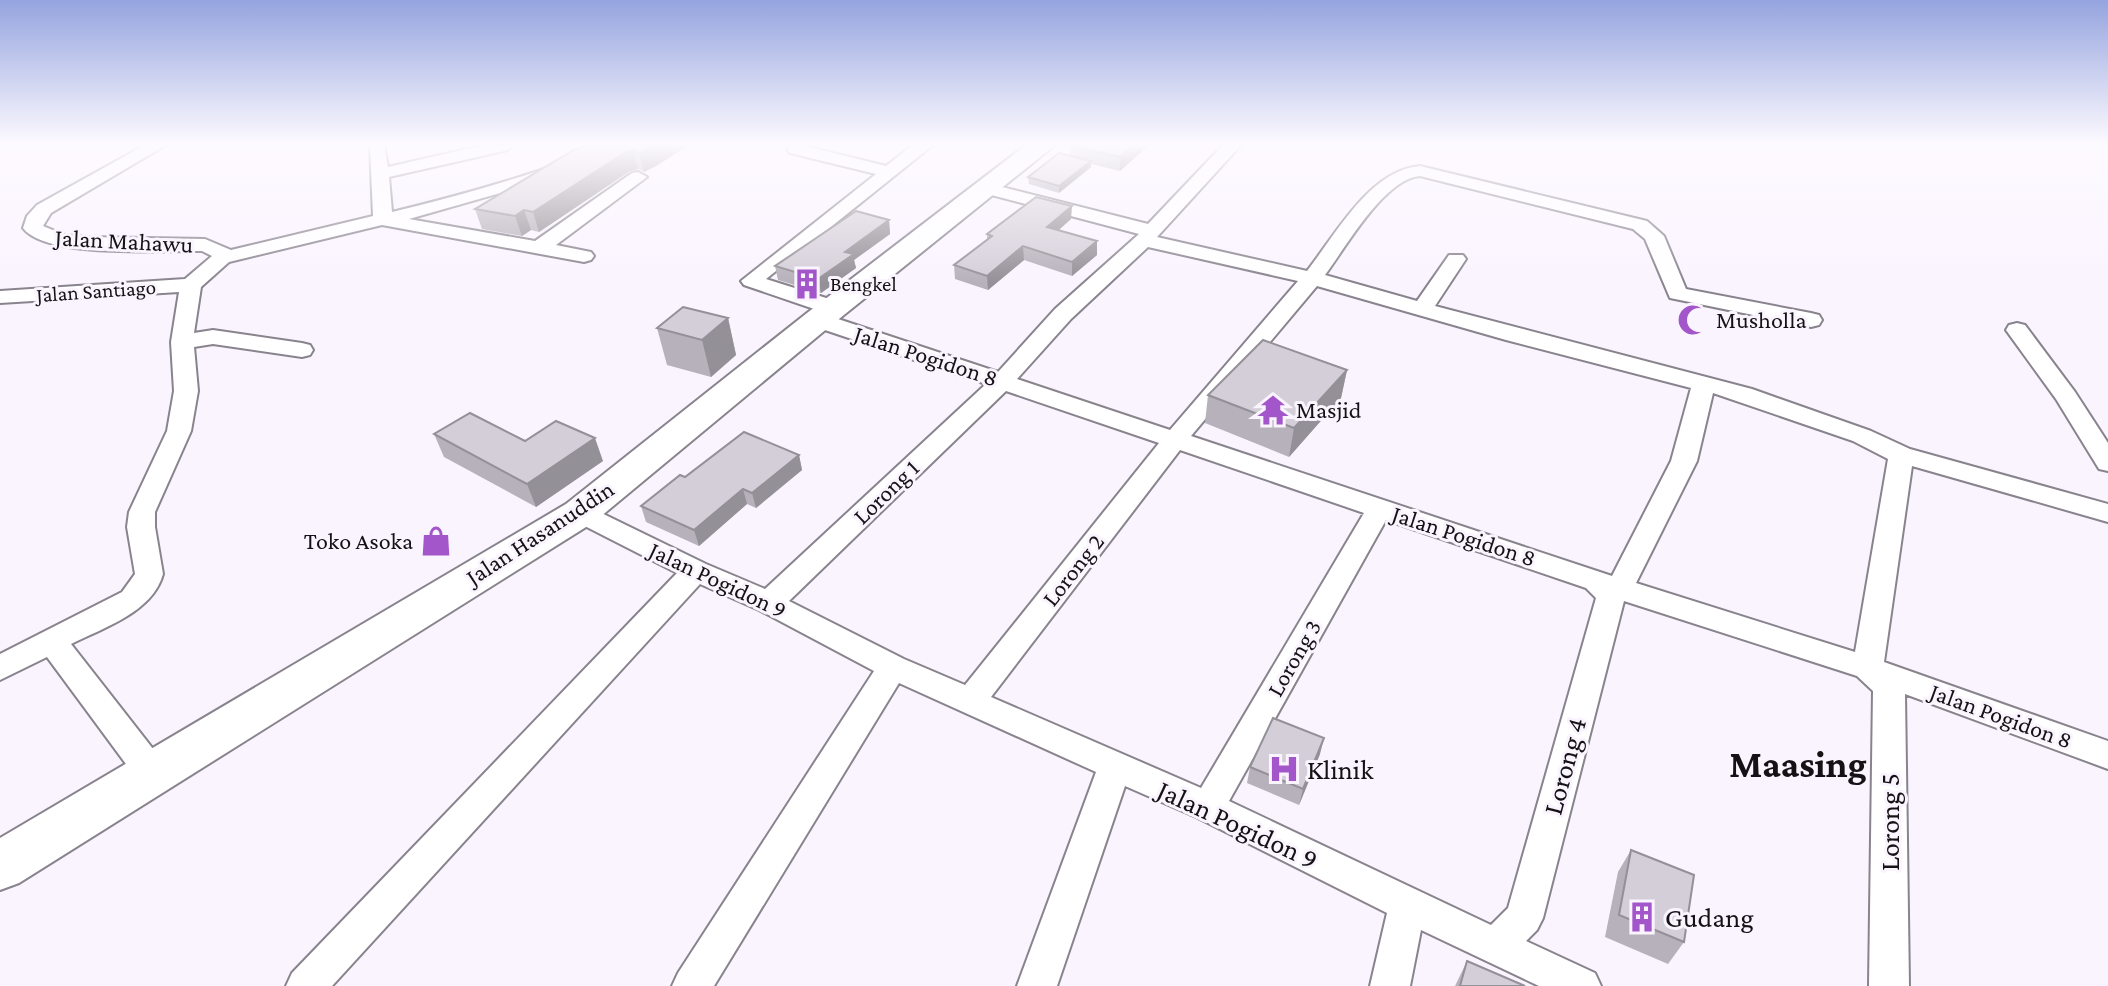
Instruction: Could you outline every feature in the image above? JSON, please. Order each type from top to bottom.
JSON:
[{"type":"highway","name":"Jalan Hasanuddin","points":[[0,866],[580,513],[982,191]]},
{"type":"street","name":"Jalan Mahawu","points":[[0,668],[132,599],[147,581],[149,574],[141,527],[142,512],[179,431],[186,391],[182,342],[191,285],[222,258],[222,252],[217,248],[205,245],[85,243],[44,237],[33,228],[37,216],[44,209],[76,191]]},
{"type":"street","points":[[381,191],[383,220]]},
{"type":"street","points":[[222,258],[452,203],[491,191]]},
{"type":"street","points":[[539,248],[618,191]]},
{"type":"street","name":"Jalan Pogidon 8","points":[[864,191],[751,281],[826,314],[1003,382],[1380,509],[1868,668],[2108,755]]},
{"type":"street","points":[[996,191],[1147,235],[1744,394],[1862,436],[1901,455],[2108,513]]},
{"type":"street","name":"Lorong 1","points":[[769,603],[1003,382],[1063,314],[1147,235],[1189,191]]},
{"type":"street","name":"Lorong 2","points":[[971,700],[1175,440],[1312,278],[1379,191]]},
{"type":"street","name":"Lorong 2","points":[[1502,191],[1640,225],[1654,236],[1677,294],[1811,320]]},
{"type":"street","points":[[383,220],[584,256]]},
{"type":"street","points":[[1422,309],[1456,258]]},
{"type":"street","name":"Jalan Santiago","points":[[0,297],[191,285]]},
{"type":"street","points":[[2017,330],[2067,397],[2108,463]]},
{"type":"street","points":[[182,342],[214,337],[302,350]]},
{"type":"street","points":[[1608,584],[1684,461],[1704,383]]},
{"type":"street","points":[[1868,668],[1901,455]]},
{"type":"street","name":"Lorong 3","points":[[1208,807],[1380,509]]},
{"type":"street","name":"Jalan Pogidon 9","points":[[580,513],[696,571],[769,603],[893,667],[971,700],[1115,768],[1208,807],[1407,905],[1581,986]]},
{"type":"street","points":[[306,986],[696,571]]},
{"type":"street","name":"Lorong 4","points":[[1496,946],[1524,918],[1611,595],[1608,584]]},
{"type":"street","points":[[52,642],[152,773]]},
{"type":"street","points":[[692,986],[893,667]]},
{"type":"street","name":"Lorong 5","points":[[1868,668],[1889,686],[1889,986]]},
{"type":"street","points":[[1037,986],[1115,768]]},
{"type":"street","points":[[1390,986],[1407,905]]},
{"type":"building","points":[[505,191],[566,191],[533,212],[524,210],[515,216],[475,209]]},
{"type":"building","points":[[1036,197],[1072,206],[1047,227],[1097,241],[1072,262],[1023,246],[987,276],[954,265],[992,236],[987,234]]},
{"type":"building","points":[[856,211],[889,220],[845,252],[854,254],[818,279],[775,266]]},
{"type":"building","points":[[683,307],[728,318],[702,340],[657,328]]},
{"type":"building","points":[[1263,340],[1347,370],[1294,428],[1208,395]]},
{"type":"building","points":[[470,413],[525,441],[556,421],[595,438],[527,484],[434,434]]},
{"type":"building","points":[[744,432],[799,455],[752,493],[743,489],[694,530],[641,506],[680,475],[685,477]]},
{"type":"building","name":"Klinik","points":[[1273,718],[1324,738],[1303,789],[1250,767]]},
{"type":"building","points":[[1631,850],[1694,875],[1684,942],[1619,915]]},
{"type":"building","points":[[1467,961],[1525,986],[1460,986]]},
{"type":"place","name":"Bengkel","points":[[807,284]]},
{"type":"place","name":"Musholla","points":[[1693,320]]},
{"type":"place","name":"Masjid","points":[[1273,410]]},
{"type":"place","name":"Toko Asoka","points":[[436,541]]},
{"type":"place","name":"Klinik","points":[[1284,769]]},
{"type":"place","name":"Gudang","points":[[1642,917]]},
{"type":"district","name":"Maasing","points":[[1798,764]]}]
